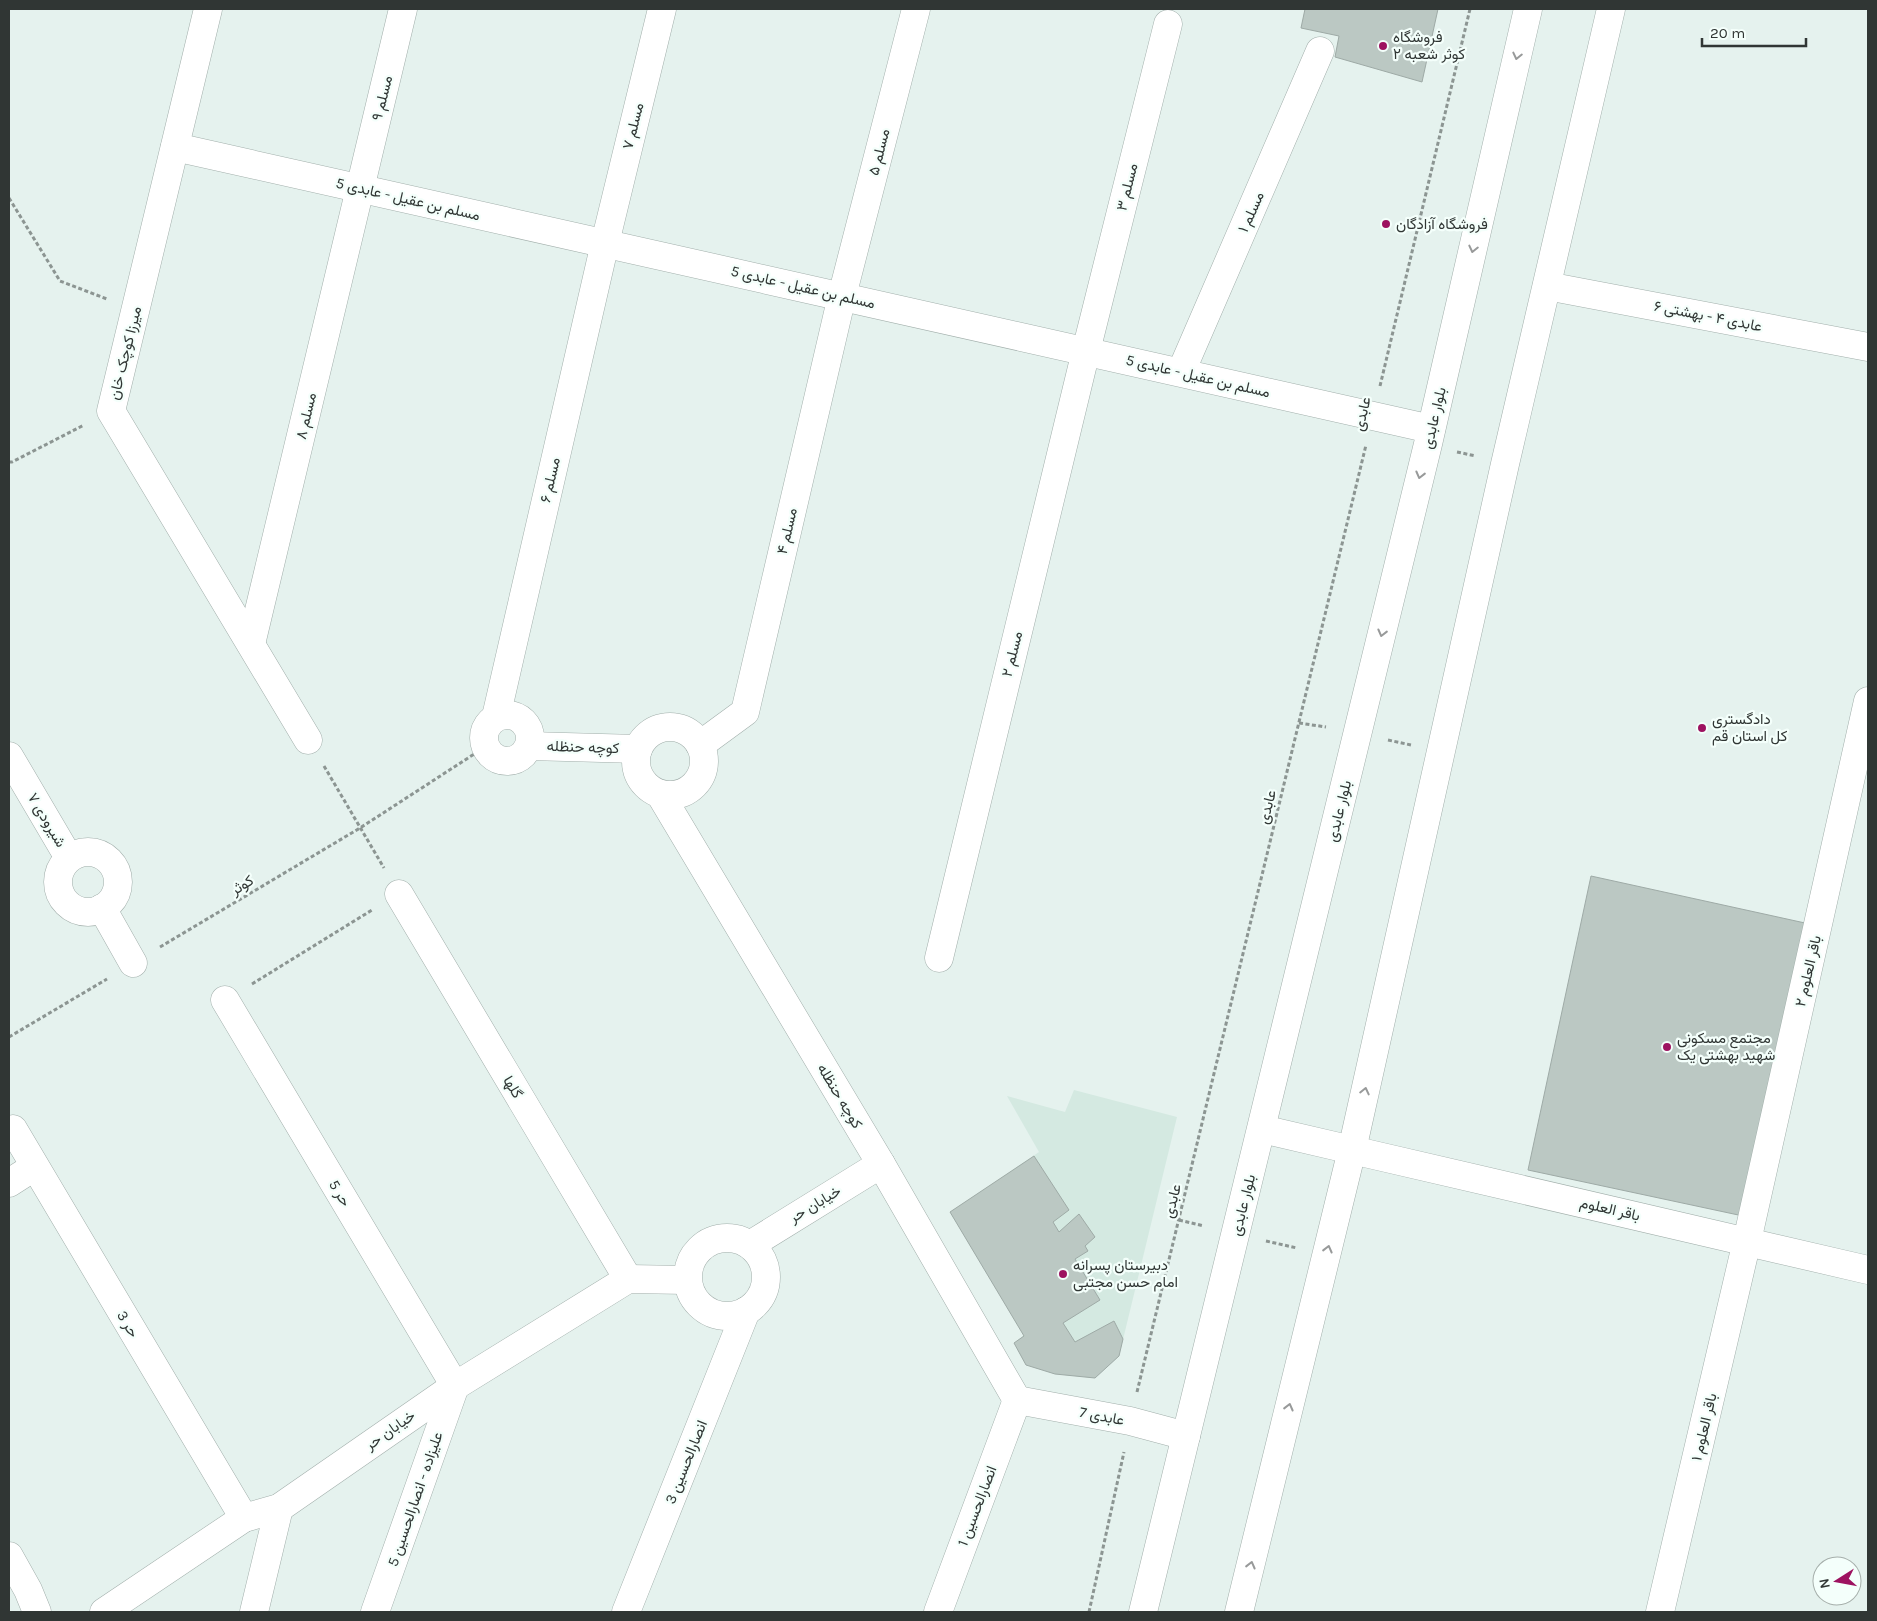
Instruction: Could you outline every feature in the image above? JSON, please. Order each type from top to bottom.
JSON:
[{"type":"street","name":"میرزا کوچک خان","points":[[208,9],[111,411],[308,740]]},
{"type":"street","name":"مسلم ۹","points":[[360,188],[403,9]]},
{"type":"street","name":"مسلم ۷","points":[[604,243],[662,9]]},
{"type":"street","name":"مسلم ۵","points":[[842,296],[916,9]]},
{"type":"street","name":"بلوار عابدی","points":[[1143,1612],[1430,436],[1528,9]]},
{"type":"street","points":[[1239,1612],[1352,1150],[1505,464],[1611,9]]},
{"type":"street","name":"مسلم ۳","points":[[1086,351],[1168,24]]},
{"type":"street","name":"مسلم ۱","points":[[1181,372],[1320,51]]},
{"type":"street","name":"مسلم بن عقیل - عابدی 5","points":[[175,147],[1373,415],[1430,436]]},
{"type":"street","name":"مسلم ۸","points":[[251,644],[360,188]]},
{"type":"street","name":"مسلم ۶","points":[[496,717],[604,243]]},
{"type":"street","name":"عابدی ۴ - بهشتی ۶","points":[[1547,286],[1868,346]]},
{"type":"street","name":"مسلم ۴","points":[[700,745],[745,712],[842,296]]},
{"type":"street","name":"مسلم ۲","points":[[939,958],[1086,351]]},
{"type":"street","name":"باقر العلوم ۲","points":[[1747,1241],[1868,701]]},
{"type":"street","points":[[506,714],[517,717],[526,724],[530,734],[529,746],[523,756],[513,761],[502,761],[492,756],[485,747],[483,736],[487,725],[496,717],[506,714]]},
{"type":"street","points":[[676,727],[690,733],[700,745],[705,761],[701,776],[690,789],[676,795],[660,794],[644,784],[636,768],[638,749],[646,736],[660,728],[676,727]]},
{"type":"street","name":"کوچه حنظله","points":[[529,746],[638,749]]},
{"type":"street","name":"شیرودی ۷","points":[[9,756],[69,858]]},
{"type":"street","name":"کوچه حنظله","points":[[660,794],[881,1164],[1017,1400]]},
{"type":"street","points":[[96,853],[105,857],[112,864],[116,873],[115,893],[110,902],[102,908],[84,912],[74,909],[66,903],[61,895],[58,886],[58,876],[61,867],[69,858],[76,854],[96,853]]},
{"type":"street","name":"گلها","points":[[399,894],[628,1279]]},
{"type":"street","points":[[102,908],[133,963]]},
{"type":"street","name":"حر 5","points":[[225,1000],[455,1386]]},
{"type":"street","name":"باقر العلوم","points":[[1262,1129],[1868,1270]]},
{"type":"street","name":"حر 3","points":[[11,1130],[244,1518]]},
{"type":"street","name":"خیابان حر","points":[[750,1245],[881,1164]]},
{"type":"street","points":[[9,1182],[34,1167]]},
{"type":"street","points":[[726,1237],[738,1239],[750,1245],[759,1254],[764,1266],[766,1279],[763,1292],[756,1303],[746,1311],[734,1316],[721,1316],[708,1312],[698,1304],[690,1293],[687,1280],[688,1267],[693,1256],[702,1246],[713,1240],[726,1237]]},
{"type":"street","name":"باقر العلوم ۱","points":[[1660,1612],[1747,1241]]},
{"type":"street","points":[[628,1279],[687,1280]]},
{"type":"street","name":"خیابان حر","points":[[104,1612],[244,1518],[279,1508],[455,1386],[628,1279]]},
{"type":"street","name":"انصارالحسین 3","points":[[626,1612],[746,1311]]},
{"type":"street","name":"علیزاده - انصارالحسین 5","points":[[376,1612],[455,1386]]},
{"type":"street","name":"عابدی 7","points":[[1017,1400],[1130,1421],[1186,1436]]},
{"type":"street","name":"انصارالحسین 1","points":[[938,1612],[1017,1400]]},
{"type":"street","points":[[254,1612],[279,1508]]},
{"type":"street","points":[[9,1556],[28,1590],[37,1612]]},
{"type":"path","name":"عابدی","points":[[1089,1612],[1130,1421],[1470,9]]},
{"type":"path","points":[[9,198],[60,281],[135,310]]},
{"type":"path","points":[[9,462],[111,411]]},
{"type":"path","points":[[1430,436],[1505,464]]},
{"type":"path","points":[[225,1000],[399,894],[308,740]]},
{"type":"path","name":"کوثر","points":[[9,1038],[360,828],[485,747]]},
{"type":"shaded area","name":"دبیرستان پسرانه امام حسن مجتبی","points":[[1074,1090],[1177,1117],[1119,1356],[1095,1378],[1055,1374],[1026,1365],[1014,1343],[1024,1335],[950,1212],[1039,1152],[1007,1096],[1065,1112]]},
{"type":"building","name":"فروشگاه کوثر شعبه ۲","points":[[1305,9],[1438,9],[1422,82],[1335,57],[1339,36],[1301,28]]},
{"type":"building","name":"مجتمع مسکونی شهید بهشتی یک","points":[[1591,876],[1805,923],[1743,1216],[1528,1170]]},
{"type":"building","points":[[1034,1156],[1069,1210],[1053,1222],[1059,1232],[1079,1214],[1095,1237],[1085,1246],[1088,1251],[1075,1259],[1100,1300],[1063,1323],[1075,1342],[1114,1321],[1123,1339],[1119,1356],[1095,1378],[1055,1374],[1026,1365],[1014,1343],[1024,1336],[950,1212]]},
{"type":"place","name":"فروشگاه کوثر شعبه ۲","points":[[1383,46]]},
{"type":"place","name":"فروشگاه آزادگان","points":[[1386,224]]},
{"type":"place","name":"دادگستری کل استان قم","points":[[1702,728]]},
{"type":"place","name":"مجتمع مسکونی شهید بهشتی یک","points":[[1667,1047]]},
{"type":"place","name":"دبیرستان پسرانه امام حسن مجتبی","points":[[1063,1274]]}]
